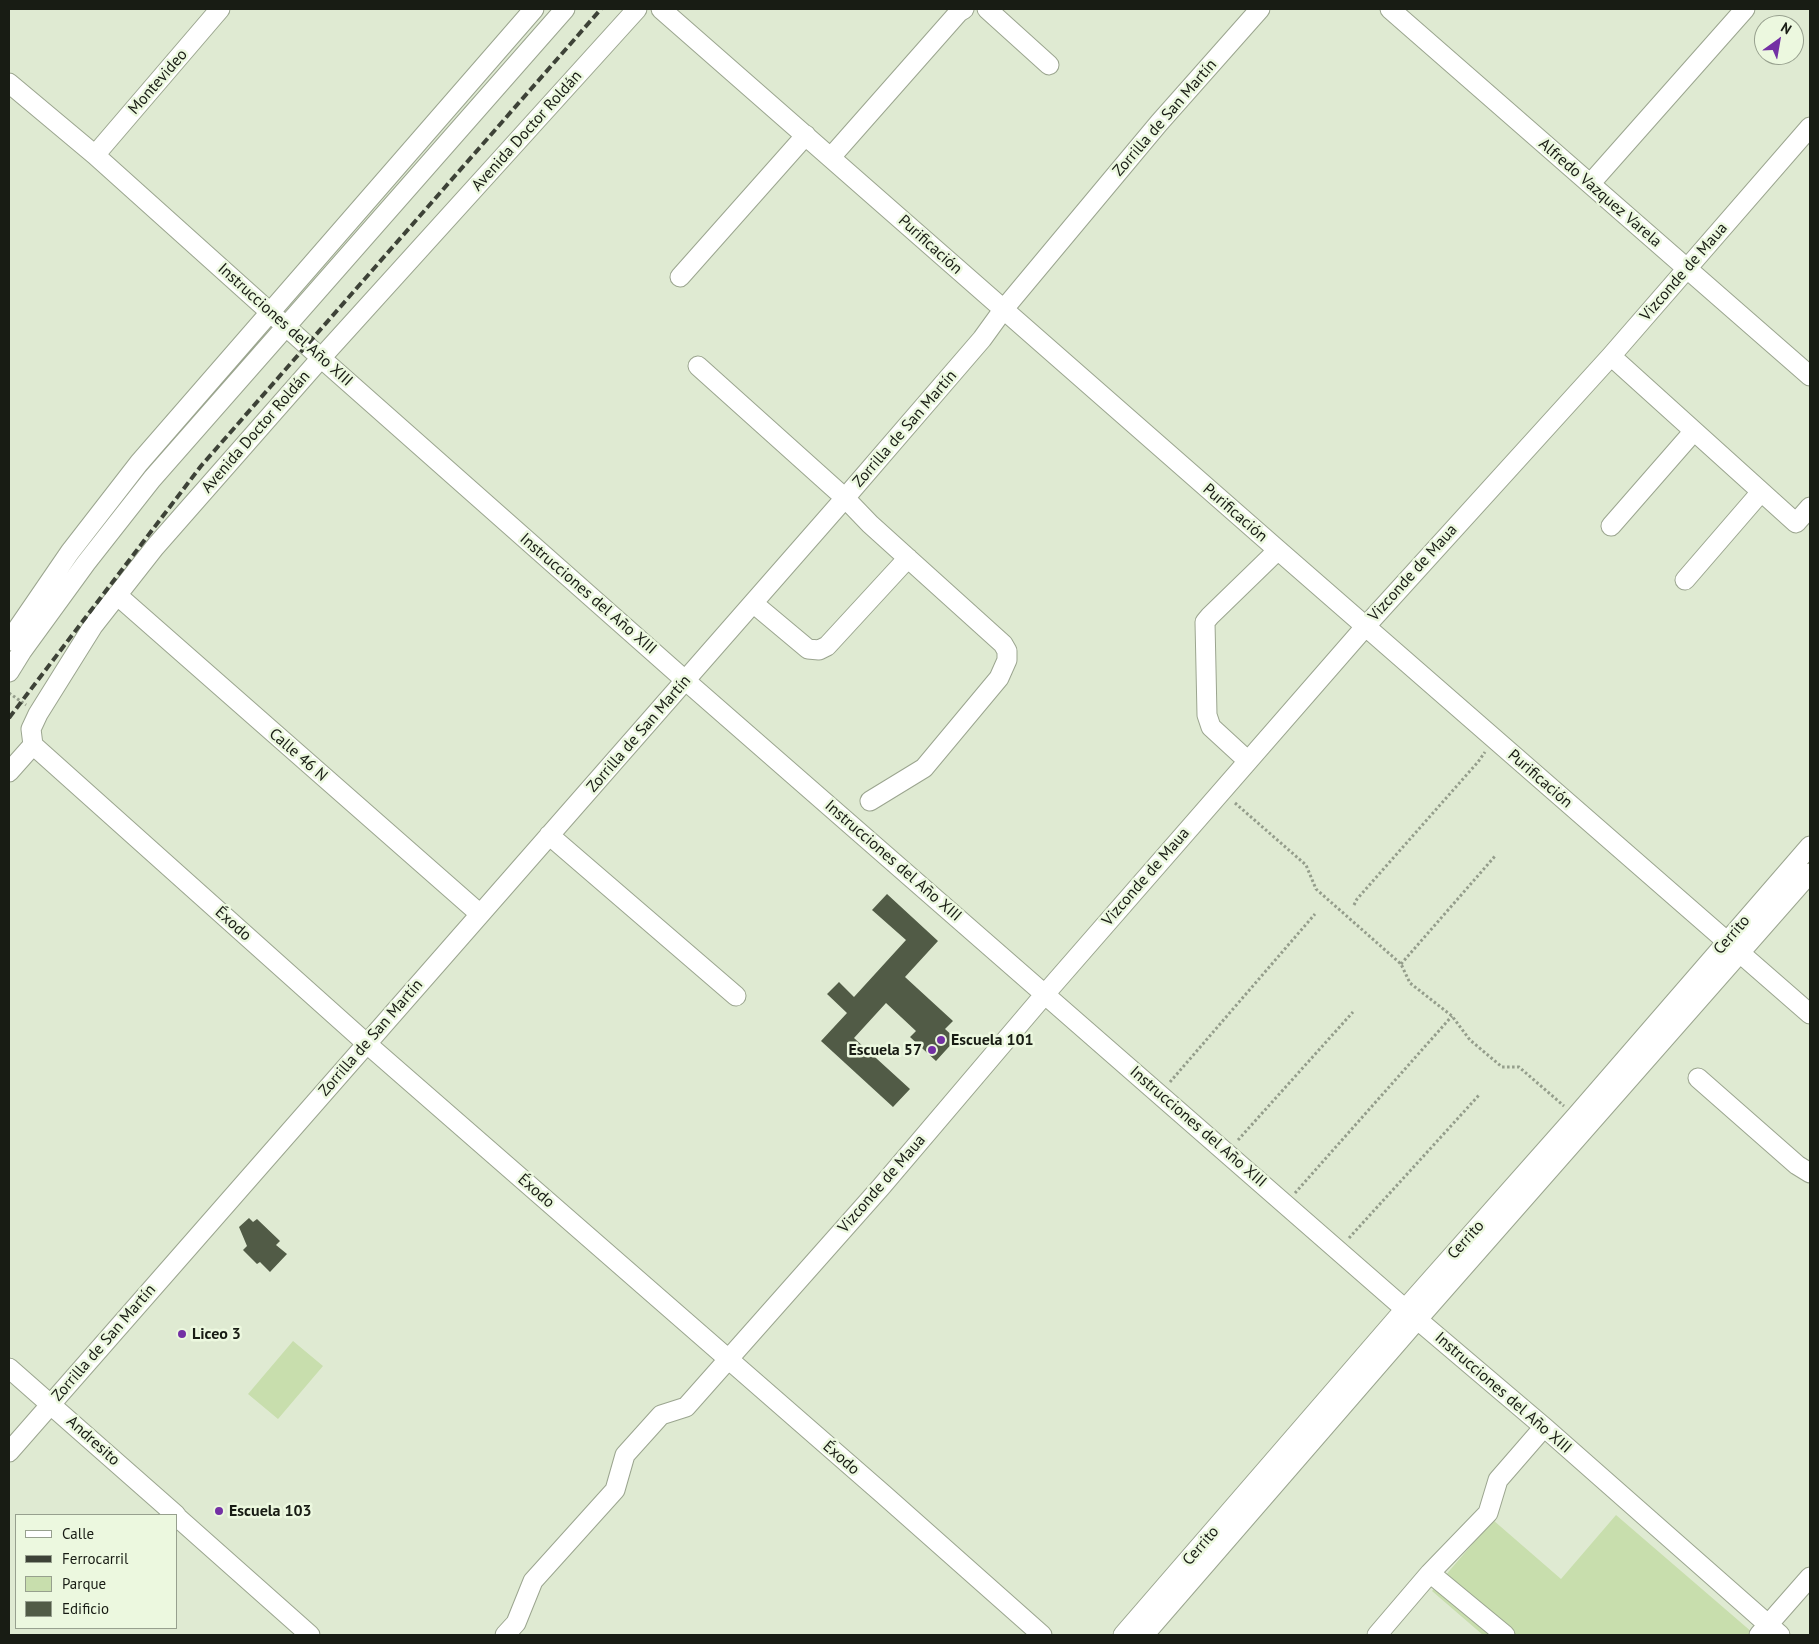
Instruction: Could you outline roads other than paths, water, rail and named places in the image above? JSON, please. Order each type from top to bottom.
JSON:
[{"type":"street","name":"Montevideo","points":[[95,155],[220,9]]},
{"type":"street","points":[[9,641],[70,552],[139,463],[534,9]]},
{"type":"street","points":[[9,672],[86,563],[152,479],[565,9]]},
{"type":"street","name":"Avenida Doctor Roldán","points":[[33,745],[31,729],[38,714],[93,626],[155,547],[321,358],[637,9]]},
{"type":"street","name":"Purificación","points":[[661,9],[1810,1014]]},
{"type":"street","points":[[830,157],[959,12],[964,9]]},
{"type":"street","points":[[987,9],[1049,65]]},
{"type":"street","name":"Zorrilla de San Martín","points":[[9,1452],[845,498],[982,339],[1003,310],[1153,131],[1260,9]]},
{"type":"street","name":"Alfredo Vazquez Varela","points":[[1390,9],[1810,376]]},
{"type":"street","points":[[1590,184],[1745,9]]},
{"type":"street","name":"Instrucciones del Año XIII","points":[[9,83],[95,155],[686,681],[1411,1315],[1544,1427],[1769,1632]]},
{"type":"street","name":"Vizconde de Maua","points":[[505,1635],[516,1623],[533,1581],[615,1490],[625,1455],[661,1415],[686,1406],[881,1187],[1045,994],[1365,626],[1612,356],[1810,127]]},
{"type":"street","points":[[680,277],[806,135]]},
{"type":"street","points":[[1612,356],[1796,523],[1810,507]]},
{"type":"street","points":[[698,366],[845,498],[870,524],[1003,644],[1007,651],[1007,660],[999,678],[924,768],[870,802]]},
{"type":"street","points":[[1611,526],[1694,431]]},
{"type":"street","points":[[1685,580],[1761,492]]},
{"type":"street","points":[[1248,761],[1211,727],[1206,715],[1205,622],[1278,550]]},
{"type":"street","points":[[753,603],[808,649],[819,650],[827,646],[908,558]]},
{"type":"street","name":"Calle 46 N","points":[[117,595],[480,914]]},
{"type":"street","points":[[9,772],[33,745]]},
{"type":"street","name":"Éxodo","points":[[33,745],[366,1043],[728,1358],[1042,1635]]},
{"type":"street","points":[[550,835],[736,996]]},
{"type":"street","name":"Cerrito","points":[[1123,1635],[1411,1315],[1734,946],[1810,846]]},
{"type":"street","name":"Cerrito","points":[[1144,1635],[1576,1116],[1734,946],[1810,873]]},
{"type":"street","points":[[1698,1078],[1797,1165],[1810,1173]]},
{"type":"street","name":"Andresito","points":[[9,1368],[175,1514]]},
{"type":"street","points":[[1377,1635],[1430,1573],[1488,1514],[1498,1480],[1544,1427]]},
{"type":"street","name":"Andresito","points":[[178,1517],[310,1635]]},
{"type":"street","points":[[1430,1573],[1505,1635]]},
{"type":"street","points":[[1769,1632],[1810,1577]]},
{"type":"railway","points":[[9,718],[201,466],[601,9]]},
{"type":"place","name":"Escuela 101","points":[[941,1040]]},
{"type":"place","name":"Escuela 57","points":[[932,1050]]},
{"type":"place","name":"Liceo 3","points":[[182,1334]]},
{"type":"place","name":"Escuela 103","points":[[219,1511]]}]
